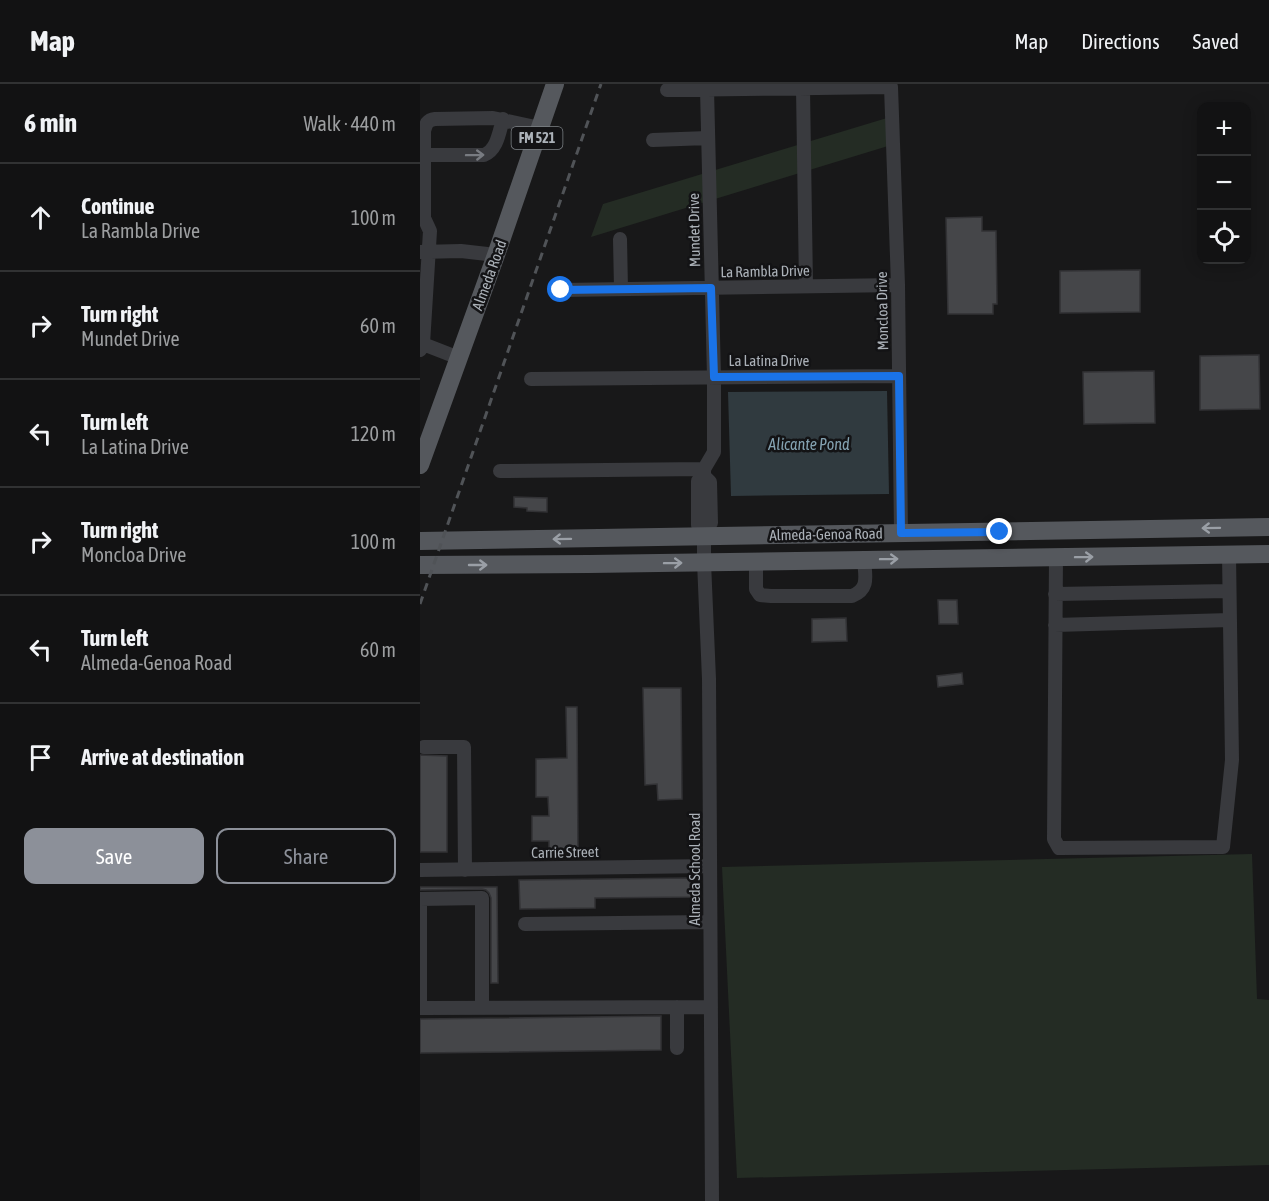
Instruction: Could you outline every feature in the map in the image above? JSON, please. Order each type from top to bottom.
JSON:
[{"type":"main road","name":"Almeda Road","points":[[422,455],[496,255],[555,84]]},
{"type":"main road","name":"Almeda-Genoa Road","points":[[420,541],[589,539],[704,532],[901,533],[1269,527]]},
{"type":"main road","points":[[1000,532],[1002,558]]},
{"type":"main road","points":[[589,539],[590,564]]},
{"type":"main road","name":"Almeda-Genoa Road","points":[[420,565],[1269,554]]},
{"type":"street","name":"Moncloa Drive","points":[[803,88],[891,87],[898,285],[901,533]]},
{"type":"street","points":[[667,90],[803,88],[806,286]]},
{"type":"street","name":"Mundet Drive","points":[[704,472],[714,452],[707,89]]},
{"type":"street","points":[[459,358],[422,347],[424,252],[430,231],[424,218],[424,131],[426,124],[429,120],[435,119],[493,118],[540,128]]},
{"type":"street","points":[[424,155],[491,153],[503,119]]},
{"type":"street","points":[[653,140],[708,138]]},
{"type":"street","points":[[620,239],[621,289]]},
{"type":"street","points":[[424,252],[461,251],[496,255]]},
{"type":"street","name":"La Rambla Drive","points":[[561,290],[898,285]]},
{"type":"street","name":"La Latina Drive","points":[[531,379],[899,376]]},
{"type":"street","points":[[500,471],[704,472],[710,482],[704,504],[711,523],[704,532]]},
{"type":"street","name":"Almeda School Road","points":[[704,532],[709,679],[712,1201]]},
{"type":"street","points":[[1056,557],[1054,839],[1059,848],[1224,847],[1232,760],[1229,555]]},
{"type":"street","points":[[756,562],[756,589],[760,595],[852,596],[859,593],[865,583],[864,560]]},
{"type":"street","points":[[1055,594],[1229,591]]},
{"type":"street","points":[[1055,625],[1230,620]]},
{"type":"street","points":[[424,747],[464,747],[465,870]]},
{"type":"street","name":"Carrie Street","points":[[420,870],[710,866]]},
{"type":"street","points":[[482,1008],[482,898],[420,899],[420,1008],[482,1008],[711,1007]]},
{"type":"street","points":[[525,924],[711,922]]},
{"type":"street","points":[[677,1007],[677,1048]]},
{"type":"shaded area","points":[[887,118],[888,146],[591,237],[603,204]]},
{"type":"shaded area","points":[[1252,854],[1257,999],[1269,1000],[1269,1165],[737,1178],[722,867]]},
{"type":"water","name":"Alicante Pond","points":[[887,391],[889,494],[731,496],[728,392]]},
{"type":"building","points":[[982,217],[982,231],[996,231],[997,304],[993,304],[993,314],[948,314],[946,218]]},
{"type":"building","points":[[1140,270],[1140,312],[1060,313],[1060,271]]},
{"type":"building","points":[[1259,355],[1260,409],[1200,410],[1200,356]]},
{"type":"building","points":[[1154,371],[1155,423],[1084,424],[1083,372]]},
{"type":"building","points":[[514,497],[547,498],[547,512],[527,511],[527,508],[514,507]]},
{"type":"building","points":[[938,600],[957,600],[958,624],[939,624]]},
{"type":"building","points":[[846,618],[847,641],[812,642],[812,619]]},
{"type":"building","points":[[962,673],[963,684],[938,687],[937,676]]},
{"type":"building","points":[[643,688],[681,688],[682,799],[658,800],[657,784],[645,785]]},
{"type":"building","points":[[566,707],[577,707],[578,855],[549,855],[549,841],[532,841],[532,816],[549,816],[548,797],[536,797],[536,759],[567,758]]},
{"type":"building","points":[[420,755],[447,756],[447,852],[420,852]]},
{"type":"building","points":[[690,878],[691,897],[595,898],[595,908],[520,909],[519,880]]},
{"type":"building","points":[[420,887],[497,887],[498,983],[491,983],[491,898],[489,893],[482,889],[420,890]]},
{"type":"building","points":[[661,1016],[661,1050],[420,1053],[420,1019]]},
{"type":"railway","points":[[420,604],[601,84]]},
{"type":"route","points":[[561,290],[711,288],[714,377],[899,376],[901,533],[1000,532]]}]
